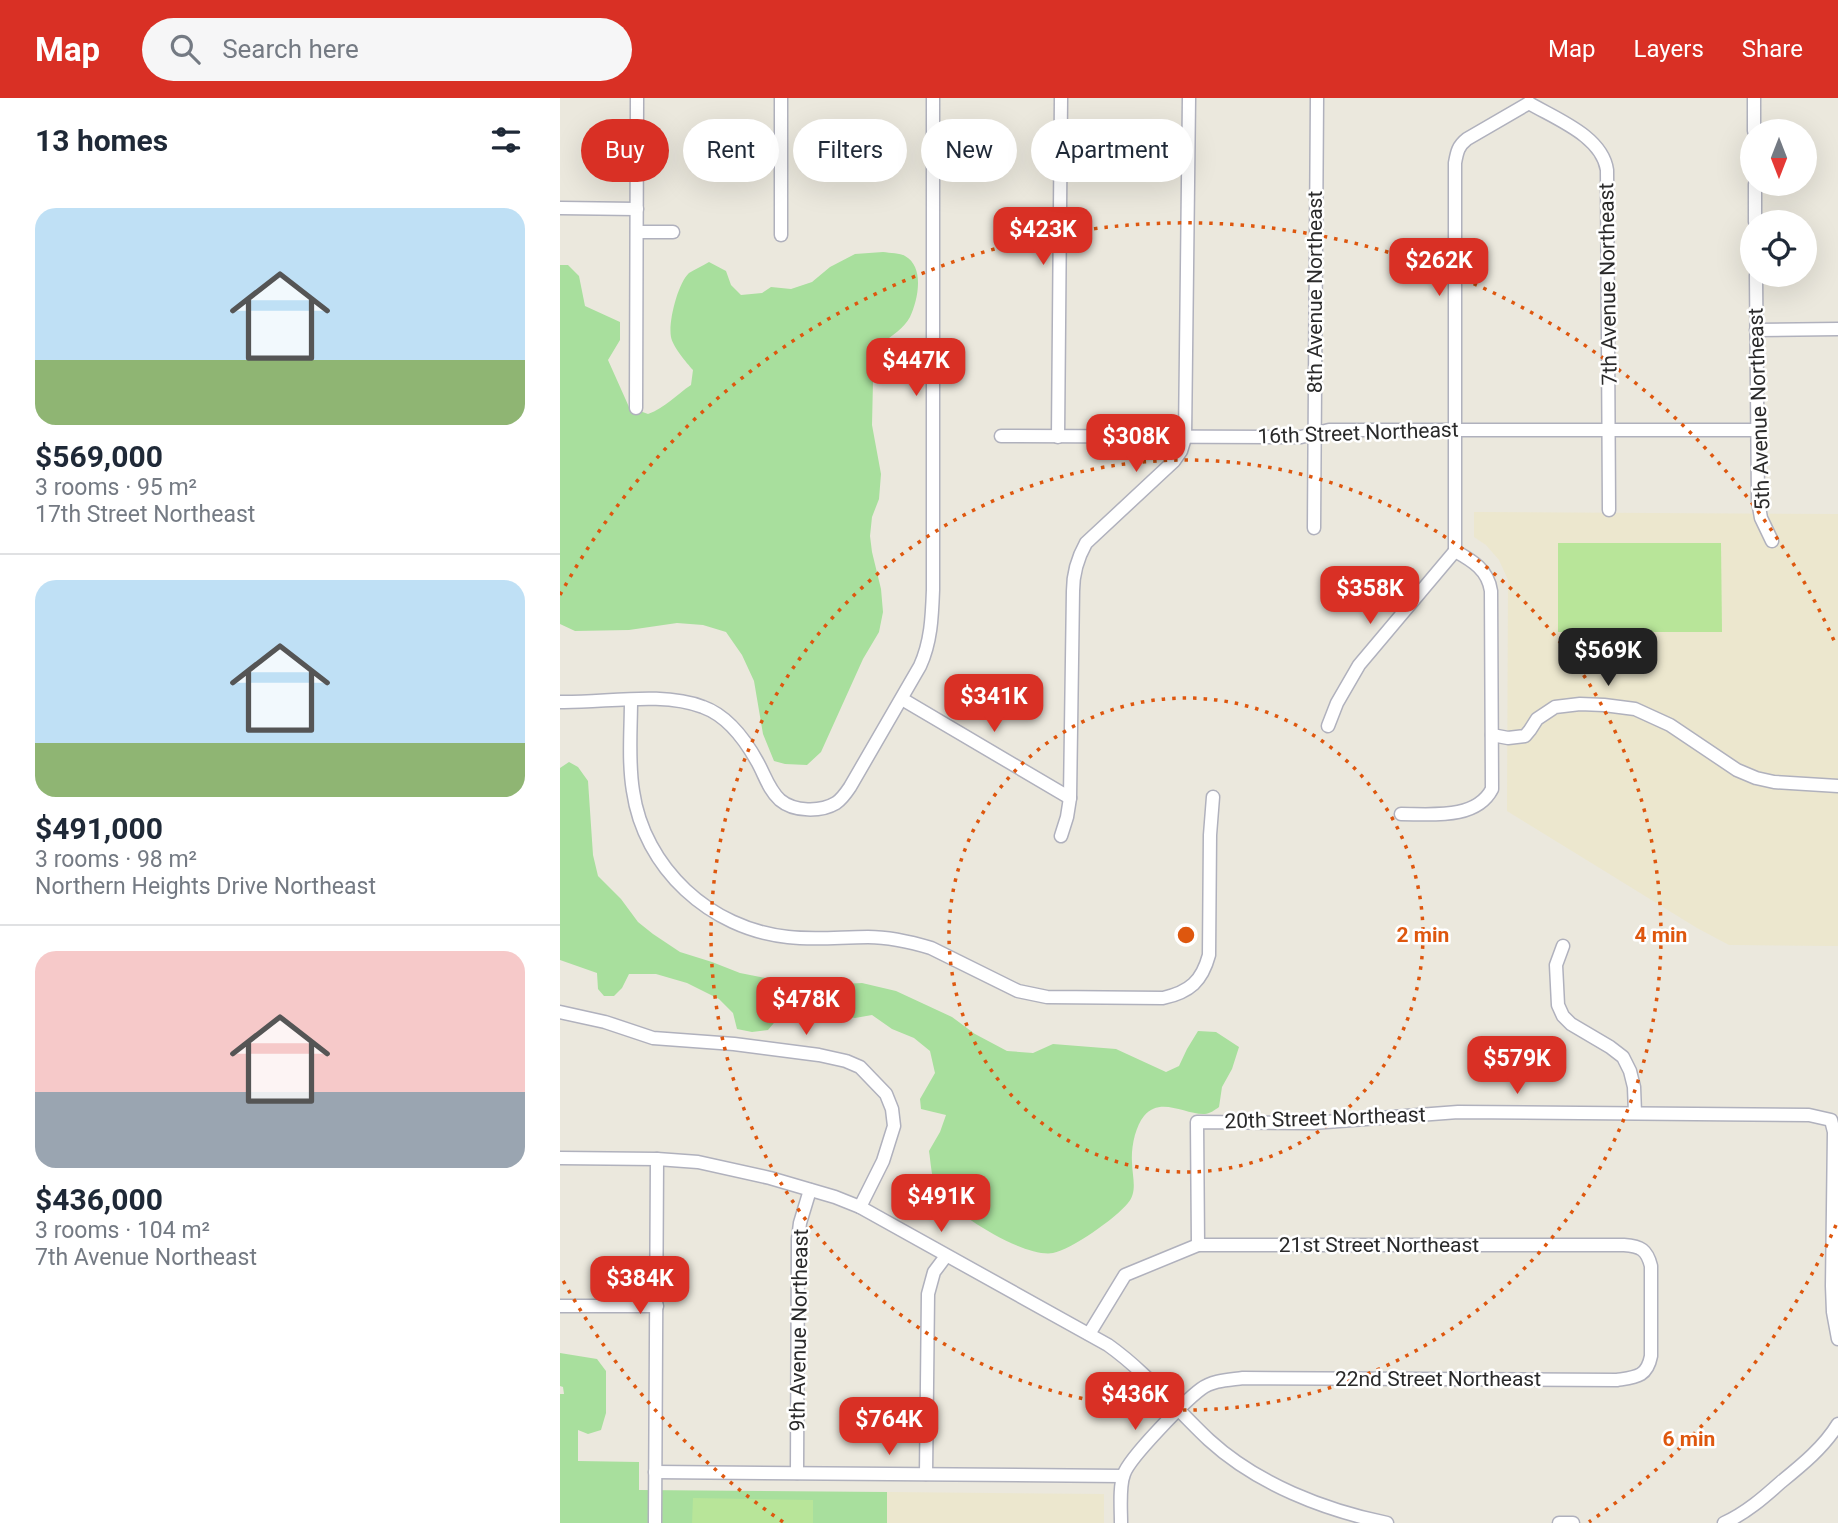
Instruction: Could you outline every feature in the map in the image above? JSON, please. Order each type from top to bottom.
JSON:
[{"type":"street","points":[[636,408],[637,98]]},
{"type":"street","points":[[781,98],[781,235]]},
{"type":"street","points":[[560,702],[671,699],[690,702],[722,717],[736,731],[757,761],[772,791],[786,804],[801,809],[814,809],[828,806],[844,796],[902,699],[927,651],[931,634],[933,98]]},
{"type":"street","points":[[1058,437],[1061,98]]},
{"type":"street","points":[[1061,836],[1070,798],[1073,574],[1077,559],[1086,543],[1174,461],[1185,438],[1189,98]]},
{"type":"street","name":"8th Avenue Northeast","points":[[1314,528],[1317,98]]},
{"type":"street","points":[[1754,98],[1754,119]]},
{"type":"street","points":[[1328,726],[1337,703],[1359,665],[1455,551],[1455,163],[1461,144],[1529,100]]},
{"type":"street","name":"7th Avenue Northeast","points":[[1529,100],[1584,135],[1594,143],[1605,159],[1609,510]]},
{"type":"street","points":[[560,208],[636,209]]},
{"type":"street","points":[[636,232],[673,232]]},
{"type":"street","name":"5th Avenue Northeast","points":[[1756,287],[1758,501],[1761,518],[1772,541]]},
{"type":"street","points":[[1756,330],[1838,329]]},
{"type":"street","name":"16th Street Northeast","points":[[1001,436],[1185,438],[1301,437],[1329,430],[1756,430]]},
{"type":"street","points":[[1401,814],[1450,813],[1473,808],[1489,796],[1492,789],[1490,584],[1476,563],[1455,551]]},
{"type":"street","points":[[902,699],[1070,798]]},
{"type":"street","points":[[631,700],[632,790],[641,826],[667,872],[692,897],[710,910],[755,931],[772,935],[809,938],[871,937],[916,943],[1032,995],[1163,998],[1189,989],[1206,968],[1209,955],[1213,797]]},
{"type":"street","points":[[1492,735],[1525,736],[1537,719],[1555,707],[1580,704],[1635,709],[1670,725],[1737,770],[1756,778],[1774,782],[1838,786]]},
{"type":"street","points":[[1563,946],[1556,965],[1558,1005],[1571,1024],[1610,1046],[1623,1057],[1634,1087],[1634,1112]]},
{"type":"street","points":[[560,1012],[605,1022],[653,1038],[734,1044],[819,1055],[860,1067],[886,1094],[892,1109],[894,1126],[883,1161],[860,1207]]},
{"type":"street","name":"20th Street Northeast","points":[[1198,1245],[1197,1122],[1313,1123],[1458,1112],[1809,1115],[1831,1120],[1834,1132],[1833,1312],[1838,1339]]},
{"type":"street","points":[[560,1158],[698,1162],[810,1189],[860,1207],[1089,1334],[1128,1359],[1211,1441],[1257,1474],[1341,1512],[1387,1523]]},
{"type":"street","points":[[655,1523],[657,1159]]},
{"type":"street","name":"9th Avenue Northeast","points":[[797,1473],[798,1239],[810,1189]]},
{"type":"street","name":"21st Street Northeast","points":[[1089,1334],[1125,1275],[1198,1245],[1633,1246],[1648,1255],[1651,1266],[1651,1311]]},
{"type":"street","points":[[926,1474],[928,1294],[934,1272],[946,1255]]},
{"type":"street","points":[[560,1306],[657,1307]]},
{"type":"street","name":"22nd Street Northeast","points":[[1179,1410],[1202,1388],[1213,1382],[1243,1378],[1632,1378],[1649,1367],[1651,1311]]},
{"type":"street","points":[[1121,1523],[1122,1476],[1129,1462],[1179,1410]]},
{"type":"street","points":[[1724,1523],[1750,1509],[1807,1461],[1830,1437],[1838,1424]]},
{"type":"street","points":[[655,1472],[1122,1476]]},
{"type":"street","points":[[1559,1523],[1573,1523]]},
{"type":"shaded area","points":[[1474,512],[1838,514],[1838,946],[1729,945],[1507,811],[1508,580],[1499,560],[1486,545],[1474,537]]},
{"type":"shaded area","points":[[887,1492],[1104,1494],[1104,1523],[887,1523]]},
{"type":"green space","points":[[883,252],[903,255],[911,261],[918,284],[910,317],[882,343],[873,381],[872,425],[881,474],[879,499],[872,517],[870,536],[883,612],[879,632],[863,659],[821,752],[807,765],[785,764],[774,761],[763,734],[754,681],[742,655],[726,632],[703,625],[677,623],[629,630],[575,631],[560,624],[560,265],[568,265],[579,276],[585,306],[620,322],[620,340],[608,360],[629,407],[648,414],[691,385],[693,370],[674,345],[670,330],[678,294],[689,273],[709,262],[726,271],[731,285],[741,295],[762,293],[771,287],[791,289],[812,282],[830,267],[855,254]]},
{"type":"green space","points":[[1558,543],[1721,543],[1722,632],[1558,632]]},
{"type":"green space","points":[[569,762],[578,767],[588,781],[593,855],[598,876],[621,899],[638,922],[680,952],[740,973],[791,983],[862,983],[896,991],[952,1017],[975,1034],[1007,1051],[1033,1053],[1053,1044],[1116,1049],[1166,1072],[1179,1066],[1198,1031],[1216,1032],[1239,1047],[1232,1069],[1222,1087],[1219,1107],[1210,1113],[1197,1114],[1158,1107],[1144,1116],[1133,1144],[1134,1188],[1131,1198],[1104,1225],[1071,1246],[1053,1253],[1041,1253],[992,1233],[947,1201],[934,1183],[929,1151],[946,1115],[921,1109],[920,1099],[935,1073],[930,1051],[914,1038],[892,1029],[872,1015],[855,1018],[832,1013],[816,1016],[803,1010],[784,1011],[768,1030],[752,1032],[737,1029],[733,1013],[719,999],[687,983],[656,974],[629,974],[622,988],[614,996],[604,996],[598,989],[597,973],[560,960],[560,768]]},
{"type":"green space","points":[[560,1353],[597,1359],[606,1371],[606,1413],[601,1430],[588,1434],[578,1430],[578,1461],[639,1462],[639,1490],[887,1492],[887,1523],[560,1523],[560,1394],[564,1394],[563,1387],[560,1386]]},
{"type":"green space","points":[[693,1498],[813,1500],[813,1523],[692,1523]]}]
